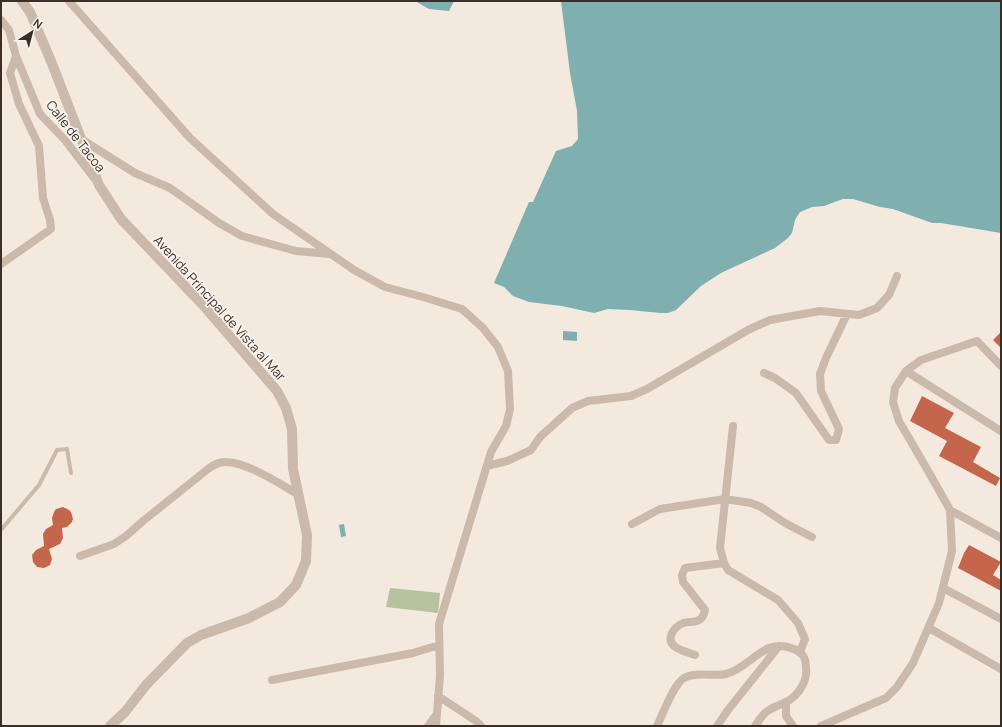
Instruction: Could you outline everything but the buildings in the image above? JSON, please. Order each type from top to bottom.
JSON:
[{"type":"street","name":"Avenida Principal de Vista al Mar","points":[[22,1],[30,12],[51,61],[99,185],[121,219],[203,305],[277,391],[286,408],[292,429],[293,469],[307,535],[306,562],[296,585],[280,602],[249,618],[201,635],[187,643],[146,685],[125,712],[110,726]]},
{"type":"street","points":[[69,1],[190,138],[273,214],[354,270],[385,287],[462,309],[483,328],[498,347],[508,372],[510,409],[506,426],[491,452],[439,624],[440,676],[436,726]]},
{"type":"street","name":"Calle de Tacoa","points":[[1,20],[9,30],[16,56],[40,114],[65,140],[99,185]]},
{"type":"street","points":[[1,264],[51,229],[50,220],[43,198],[39,146],[19,104],[10,73],[16,56]]},
{"type":"street","points":[[81,139],[135,173],[170,188],[220,224],[242,236],[296,251],[330,254]]},
{"type":"street","points":[[487,466],[507,461],[531,450],[540,437],[572,408],[588,401],[631,396],[647,389],[748,330],[770,320],[820,311],[859,315],[877,308],[889,295],[897,276]]},
{"type":"street","points":[[764,373],[775,378],[796,393],[829,440],[836,440],[839,429],[821,391],[820,374],[847,314]]},
{"type":"street","points":[[821,726],[886,698],[897,687],[913,663],[940,604],[952,551],[950,510],[932,476],[899,421],[893,402],[895,388],[906,371],[921,360],[977,341],[1001,366]]},
{"type":"street","points":[[906,371],[1001,431]]},
{"type":"street","points":[[733,426],[720,548],[724,563],[728,570],[778,600],[798,623],[805,639],[800,652]]},
{"type":"street","points":[[80,556],[114,544],[126,536],[208,469],[220,462],[230,462],[259,472],[299,495]]},
{"type":"street","points":[[632,524],[660,509],[726,499],[750,503],[762,508],[785,523],[812,537]]},
{"type":"street","points":[[950,510],[1001,538]]},
{"type":"street","points":[[695,655],[677,649],[671,642],[671,635],[674,629],[683,623],[697,621],[704,617],[705,610],[682,582],[682,575],[685,568],[724,563]]},
{"type":"street","points":[[943,588],[1001,619]]},
{"type":"street","points":[[929,628],[1001,669]]},
{"type":"street","points":[[272,680],[413,652],[439,645]]},
{"type":"street","points":[[657,726],[676,687],[684,678],[699,675],[726,674],[740,668],[772,646],[788,647],[800,652],[806,660],[807,674],[799,690],[786,703],[767,710],[755,726]]},
{"type":"street","points":[[717,726],[779,646]]},
{"type":"street","points":[[438,696],[476,721],[481,726]]},
{"type":"street","points":[[786,703],[786,716],[793,726]]},
{"type":"street","points":[[428,726],[436,715]]},
{"type":"lane","points":[[1,530],[39,486],[57,450],[67,449],[71,473]]},
{"type":"green space","points":[[390,588],[440,593],[438,613],[386,607]]},
{"type":"water","points":[[415,1],[454,1],[449,11],[429,9]]},
{"type":"water","points":[[561,1],[1001,1],[1001,233],[941,223],[932,223],[893,209],[880,207],[853,199],[843,199],[824,206],[812,207],[800,212],[795,220],[792,233],[775,248],[721,273],[701,286],[676,310],[668,313],[608,309],[594,313],[562,306],[529,302],[513,296],[504,287],[494,283],[529,202],[533,202],[556,151],[572,146],[578,139],[577,111],[570,73]]},
{"type":"water","points":[[563,331],[577,332],[577,341],[563,340]]},
{"type":"water","points":[[344,524],[346,536],[341,537],[339,525]]}]
